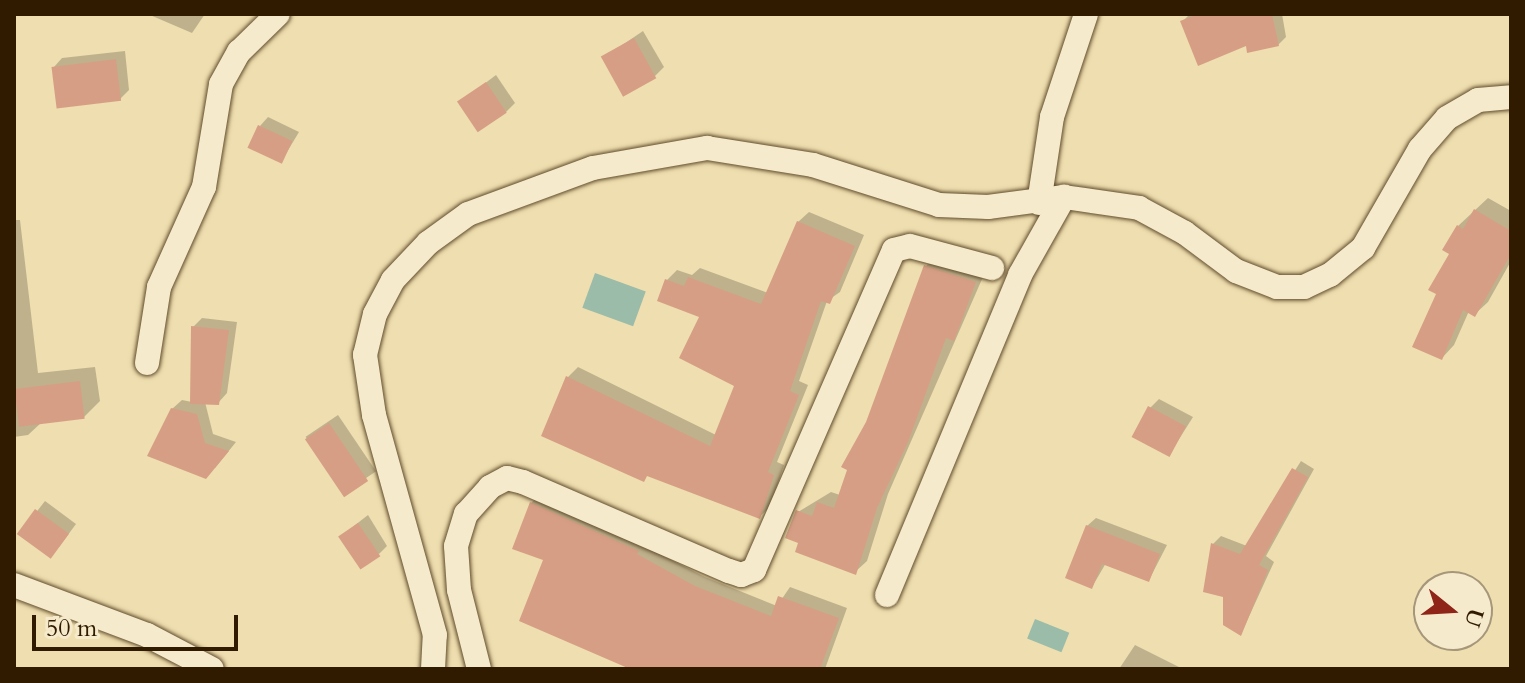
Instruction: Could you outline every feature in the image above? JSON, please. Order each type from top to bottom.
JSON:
[{"type":"street","points":[[147,363],[159,287],[204,187],[221,84],[239,52],[278,14]]},
{"type":"street","points":[[1039,203],[1052,117],[1086,14]]},
{"type":"street","points":[[433,669],[435,635],[374,415],[365,355],[375,314],[393,280],[428,243],[468,214],[552,180],[707,148],[813,165],[939,205],[1039,203],[1064,197],[1139,208],[1185,233],[1236,271],[1277,287],[1304,287],[1330,275],[1363,248],[1420,149],[1447,118],[1478,100],[1511,97]]},
{"type":"street","points":[[887,595],[1020,275],[1064,197]]},
{"type":"street","points":[[479,669],[459,590],[456,546],[466,514],[490,487],[507,478],[523,482],[729,571],[741,575],[754,570],[894,250],[910,246],[992,268]]},
{"type":"street","points":[[14,585],[147,635],[212,669]]},
{"type":"shaded area","points":[[595,273],[646,291],[633,326],[582,308]]},
{"type":"shaded area","points":[[1035,619],[1069,633],[1061,652],[1027,638]]},
{"type":"building","points":[[1198,14],[1272,14],[1279,46],[1247,53],[1246,46],[1198,66],[1180,21]]},
{"type":"building","points":[[634,38],[656,78],[623,97],[601,56]]},
{"type":"building","points":[[116,59],[121,101],[57,109],[51,67]]},
{"type":"building","points":[[486,82],[507,113],[478,132],[457,102]]},
{"type":"building","points":[[258,125],[292,141],[282,164],[247,148]]},
{"type":"building","points":[[1474,209],[1511,231],[1511,254],[1475,317],[1463,310],[1442,360],[1412,347],[1436,294],[1428,290],[1449,254],[1442,250],[1457,225],[1463,229]]},
{"type":"building","points":[[797,221],[855,246],[830,304],[821,301],[790,391],[799,395],[768,472],[774,475],[760,519],[647,476],[644,482],[541,436],[566,376],[710,446],[734,386],[679,358],[699,317],[657,301],[665,279],[684,286],[688,277],[761,304]]},
{"type":"building","points":[[924,265],[976,282],[954,341],[946,338],[908,442],[877,508],[856,575],[795,552],[798,543],[785,538],[796,510],[812,516],[817,502],[834,508],[847,470],[841,467],[866,422]]},
{"type":"building","points":[[191,326],[229,330],[219,405],[190,404]]},
{"type":"building","points":[[80,381],[85,419],[19,427],[14,389]]},
{"type":"building","points":[[1148,406],[1186,426],[1170,457],[1132,437]]},
{"type":"building","points":[[171,408],[197,414],[205,443],[229,451],[206,479],[147,456]]},
{"type":"building","points":[[329,423],[368,481],[344,497],[305,439]]},
{"type":"building","points":[[1292,468],[1308,477],[1259,565],[1268,570],[1241,636],[1223,625],[1223,597],[1203,592],[1211,543],[1240,554]]},
{"type":"building","points":[[530,502],[639,551],[637,554],[695,586],[771,616],[778,596],[839,618],[820,669],[630,669],[519,621],[543,560],[512,549]]},
{"type":"building","points":[[35,509],[69,534],[51,559],[17,534]]},
{"type":"building","points":[[358,523],[380,556],[360,570],[338,536]]},
{"type":"building","points":[[1086,525],[1160,554],[1149,582],[1102,564],[1092,589],[1065,578]]}]
